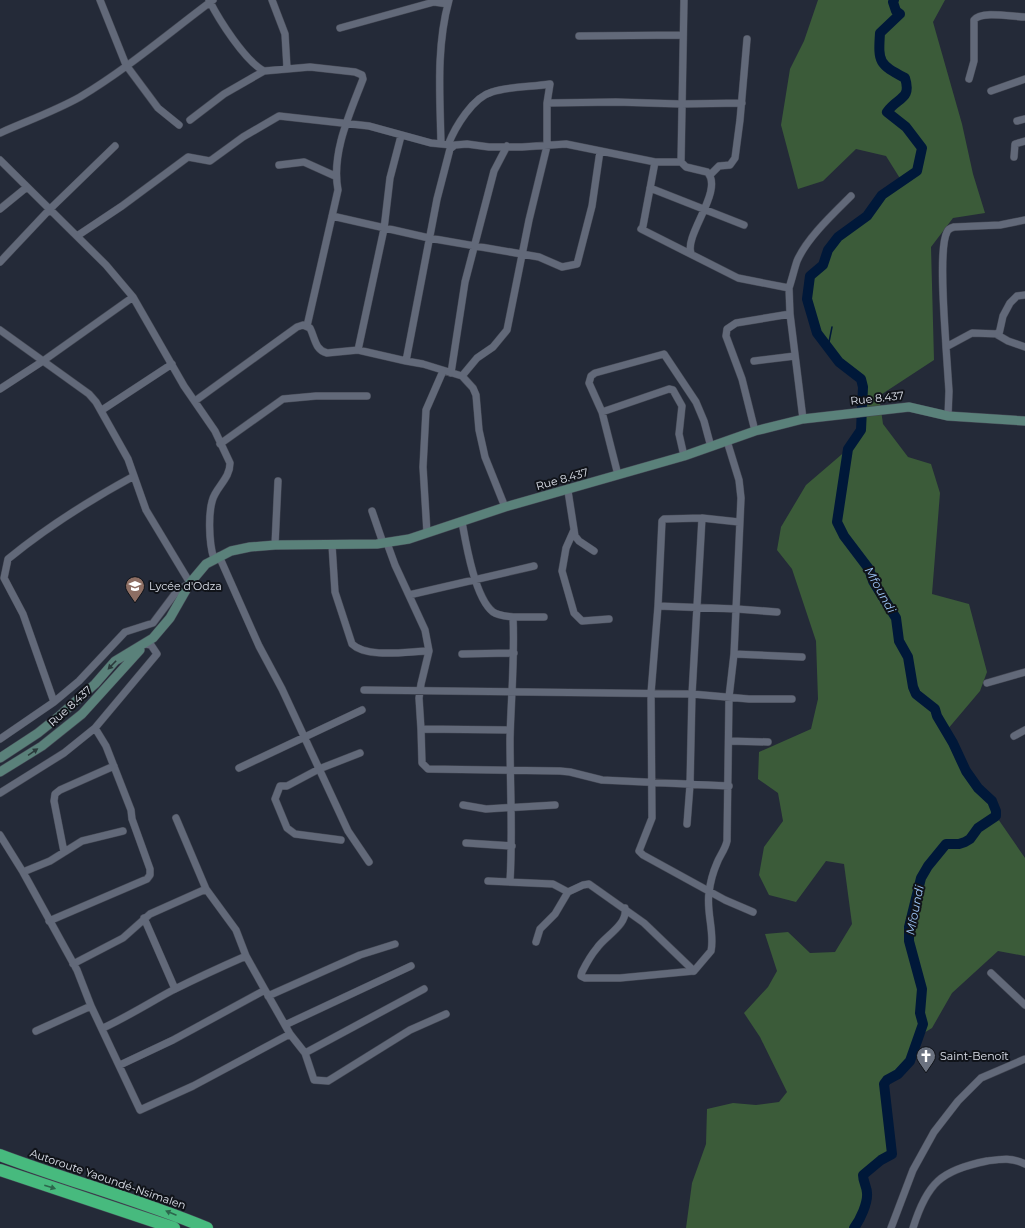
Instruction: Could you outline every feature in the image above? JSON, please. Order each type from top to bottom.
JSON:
[{"type":"highway","points":[[0,1149],[45,1172]]},
{"type":"highway","name":"Autoroute Yaoundé-Nsimalen","points":[[0,1155],[45,1172],[163,1209],[207,1228]]},
{"type":"highway","points":[[0,1170],[26,1180],[174,1228]]},
{"type":"highway","points":[[0,1174],[26,1180]]},
{"type":"main road","name":"Rue 8.437","points":[[0,758],[26,742],[58,717],[95,684],[115,661],[153,638],[170,618],[190,583],[206,564],[240,548],[385,543],[409,539],[504,507],[684,456],[755,431],[803,419],[909,407],[948,416],[1025,421]]},
{"type":"main road","name":"Rue 8.437","points":[[0,772],[42,746],[82,714],[145,644]]},
{"type":"street","points":[[100,0],[114,39],[126,65],[158,108],[179,125]]},
{"type":"street","points":[[272,0],[285,34],[288,68]]},
{"type":"street","points":[[681,162],[684,0]]},
{"type":"street","points":[[0,133],[62,107],[81,96],[126,65],[211,1],[246,58],[255,67],[264,71]]},
{"type":"street","points":[[340,28],[434,2],[448,2],[443,20],[440,63],[448,154],[429,238],[406,361]]},
{"type":"street","points":[[969,79],[974,61],[974,20],[984,14],[1025,17]]},
{"type":"street","points":[[579,36],[683,36]]},
{"type":"street","points":[[710,174],[718,166],[730,165],[733,162],[742,103],[747,39]]},
{"type":"street","points":[[190,120],[224,94],[264,71],[310,67],[355,72],[362,75],[363,79],[346,123],[335,176],[338,190],[307,326]]},
{"type":"street","points":[[991,91],[1025,79]]},
{"type":"street","points":[[448,145],[455,127],[472,106],[491,92],[550,84],[547,103],[547,146],[522,255],[507,330],[493,347],[476,358],[462,376]]},
{"type":"street","points":[[547,103],[742,103]]},
{"type":"street","points":[[77,236],[122,206],[188,158],[210,161],[243,137],[279,116],[369,126],[431,144],[507,146],[547,146],[566,144],[655,162],[681,162],[686,167],[707,172],[710,174],[712,180],[705,209],[690,244],[691,253]]},
{"type":"street","points":[[1017,121],[1025,119]]},
{"type":"street","points":[[358,350],[384,229],[390,178],[401,136]]},
{"type":"street","points":[[1014,157],[1015,144],[1025,141]]},
{"type":"street","points":[[0,262],[49,210],[115,146]]},
{"type":"street","points":[[451,373],[465,282],[476,245],[494,171],[507,146]]},
{"type":"street","points":[[332,216],[429,238],[539,257],[562,267],[577,264],[592,206],[600,151]]},
{"type":"street","points":[[0,160],[106,265],[133,297],[172,364],[215,431],[230,464],[230,469],[225,480],[214,495],[212,503],[211,537],[217,558],[259,646],[282,689],[348,831],[369,862]]},
{"type":"street","points":[[279,165],[304,162],[335,176]]},
{"type":"street","points":[[655,162],[642,228],[691,253],[697,258],[738,278],[789,288]]},
{"type":"street","points":[[0,209],[27,187]]},
{"type":"street","points":[[650,188],[744,225]]},
{"type":"street","points":[[803,419],[790,314],[789,288],[802,252],[822,226],[851,196]]},
{"type":"street","points":[[948,416],[949,390],[943,255],[946,233],[949,228],[954,226],[1000,225],[1025,220]]},
{"type":"street","points":[[996,334],[1000,333],[1003,316],[1013,299],[1017,296],[1025,295]]},
{"type":"street","points":[[0,389],[44,361],[133,297]]},
{"type":"street","points":[[755,431],[742,379],[726,336],[727,329],[736,323],[790,314]]},
{"type":"street","points":[[195,401],[297,326],[307,326],[310,328],[318,348],[322,352],[327,353],[358,350],[423,364],[462,376],[473,388],[476,395],[481,440],[485,457],[504,507]]},
{"type":"street","points":[[0,330],[89,394],[102,410],[134,476],[146,510],[190,583],[177,591],[153,623],[125,632],[79,681],[54,702],[0,738]]},
{"type":"street","points":[[946,347],[972,333],[996,334],[1008,341],[1025,347]]},
{"type":"street","points":[[618,475],[602,412],[590,385],[591,376],[595,373],[664,354],[694,398],[704,421],[711,447]]},
{"type":"street","points":[[754,361],[795,356]]},
{"type":"street","points":[[102,410],[172,364]]},
{"type":"street","points":[[427,533],[423,467],[426,410],[443,370]]},
{"type":"street","points":[[602,412],[669,389],[673,390],[682,406],[679,434],[684,456]]},
{"type":"street","points":[[220,444],[283,399],[316,396],[367,396]]},
{"type":"street","points":[[625,908],[624,917],[616,928],[597,947],[581,976],[585,978],[620,978],[694,971],[711,951],[709,891],[717,862],[723,853],[727,841],[729,786],[729,697],[737,609],[741,490],[727,441]]},
{"type":"street","points":[[54,702],[23,614],[4,578],[8,559],[38,534],[100,494],[134,476]]},
{"type":"street","points":[[275,546],[278,481]]},
{"type":"street","points":[[568,490],[575,536],[579,541],[594,551]]},
{"type":"street","points":[[372,511],[425,630],[430,651],[420,691],[422,763],[428,769],[570,772],[602,780],[729,786]]},
{"type":"street","points":[[739,522],[702,518],[664,519],[662,521],[658,606],[651,693],[652,818],[640,853],[709,891],[753,912]]},
{"type":"street","points":[[687,824],[690,785],[692,694],[702,518]]},
{"type":"street","points":[[462,522],[475,579],[485,601],[493,611],[501,616],[544,617]]},
{"type":"street","points":[[574,530],[566,548],[562,571],[575,616],[582,621],[609,619]]},
{"type":"street","points":[[332,545],[335,592],[352,644],[363,650],[376,653],[430,651]]},
{"type":"street","points":[[409,595],[534,566]]},
{"type":"street","points":[[658,606],[777,612]]},
{"type":"street","points":[[510,882],[512,846],[510,730],[513,692],[513,617]]},
{"type":"street","points":[[0,793],[64,753],[95,728],[157,654],[151,645],[145,644]]},
{"type":"street","points":[[462,654],[514,653]]},
{"type":"street","points":[[734,654],[802,657]]},
{"type":"street","points":[[987,683],[1025,672]]},
{"type":"street","points":[[364,690],[651,693],[792,699]]},
{"type":"street","points":[[239,768],[362,710]]},
{"type":"street","points":[[49,920],[142,882],[150,875],[146,856],[114,766],[106,746],[95,728]]},
{"type":"street","points":[[421,729],[510,730]]},
{"type":"street","points":[[1014,736],[1025,730]]},
{"type":"street","points":[[729,741],[768,742]]},
{"type":"street","points":[[341,840],[295,834],[287,828],[275,799],[280,786],[287,786],[319,769],[360,753]]},
{"type":"street","points":[[64,852],[54,801],[55,794],[60,790],[114,766]]},
{"type":"street","points":[[463,805],[486,809],[555,805]]},
{"type":"street","points":[[176,818],[206,889],[236,930],[246,956],[266,993],[290,1034],[305,1053],[314,1080],[328,1081],[410,1030],[446,1014]]},
{"type":"street","points":[[23,872],[64,852],[82,841],[124,831]]},
{"type":"street","points":[[0,834],[23,872],[73,964],[140,1110],[193,1086],[290,1034]]},
{"type":"street","points":[[466,843],[512,846]]},
{"type":"street","points":[[488,881],[553,884],[568,892]]},
{"type":"street","points":[[536,942],[540,929],[555,914],[568,892],[583,885],[589,884],[625,908],[657,934],[694,971]]},
{"type":"street","points":[[73,964],[123,938],[144,918],[206,889]]},
{"type":"street","points":[[144,918],[175,989]]},
{"type":"street","points":[[120,1064],[173,1040],[266,993],[360,954],[395,944]]},
{"type":"street","points":[[103,1028],[129,1016],[175,989],[246,956]]},
{"type":"street","points":[[285,1025],[411,966]]},
{"type":"street","points":[[991,972],[1025,1006]]},
{"type":"street","points":[[305,1053],[424,989]]},
{"type":"street","points":[[36,1032],[91,1006]]},
{"type":"street","points":[[891,1228],[914,1170],[924,1150],[934,1132],[958,1101],[980,1078],[1025,1059]]},
{"type":"street","points":[[912,1228],[929,1190],[950,1171],[963,1166],[1010,1158],[1025,1164]]},
{"type":"green space","points":[[818,0],[945,0],[933,22],[962,124],[973,174],[985,213],[953,218],[931,247],[934,360],[879,396],[883,424],[908,457],[931,464],[940,493],[932,594],[969,604],[987,672],[980,691],[947,730],[969,775],[978,788],[993,804],[996,811],[996,816],[1025,858],[1025,956],[998,951],[952,993],[932,1028],[919,1036],[910,1061],[898,1074],[886,1080],[884,1088],[892,1154],[881,1160],[863,1175],[867,1197],[861,1216],[854,1228],[686,1228],[692,1183],[706,1144],[707,1109],[733,1103],[756,1105],[779,1102],[787,1092],[760,1037],[744,1013],[768,987],[777,971],[765,934],[788,932],[810,953],[835,952],[852,924],[844,864],[826,861],[796,902],[769,895],[759,875],[764,847],[783,821],[778,793],[758,779],[759,752],[811,729],[818,699],[816,641],[792,569],[777,550],[781,527],[806,485],[848,449],[861,430],[863,387],[861,379],[839,362],[817,333],[807,299],[810,276],[823,265],[828,250],[838,237],[867,216],[882,195],[901,180],[886,156],[856,149],[823,181],[798,189],[781,125],[790,69],[804,41]]},
{"type":"waterway","name":"Mfoundi","points":[[854,1228],[861,1216],[867,1197],[863,1175],[881,1160],[892,1154],[884,1084],[887,1080],[898,1074],[910,1061],[923,1024],[920,1013],[922,989],[909,941],[909,927],[921,878],[928,866],[946,844],[959,844],[965,842],[970,839],[978,828],[996,816],[996,811],[992,801],[978,788],[966,771],[953,743],[937,716],[935,709],[916,694],[913,687],[908,657],[899,641],[896,618],[873,581],[869,569],[844,536],[837,522],[848,449],[861,430],[863,387],[861,379],[839,362],[817,333],[807,299],[810,276],[823,265],[828,250],[838,237],[867,216],[882,195],[917,171],[922,148],[906,127],[887,112],[902,98],[907,90],[905,78],[885,66],[882,62],[879,51],[880,33],[900,14],[896,11],[893,2],[894,0]]},
{"type":"waterway","points":[[828,347],[832,327]]},
{"type":"place","name":"Lycée d'Odza","points":[[135,603]]},
{"type":"place","name":"Saint-Benoît","points":[[926,1073]]}]
